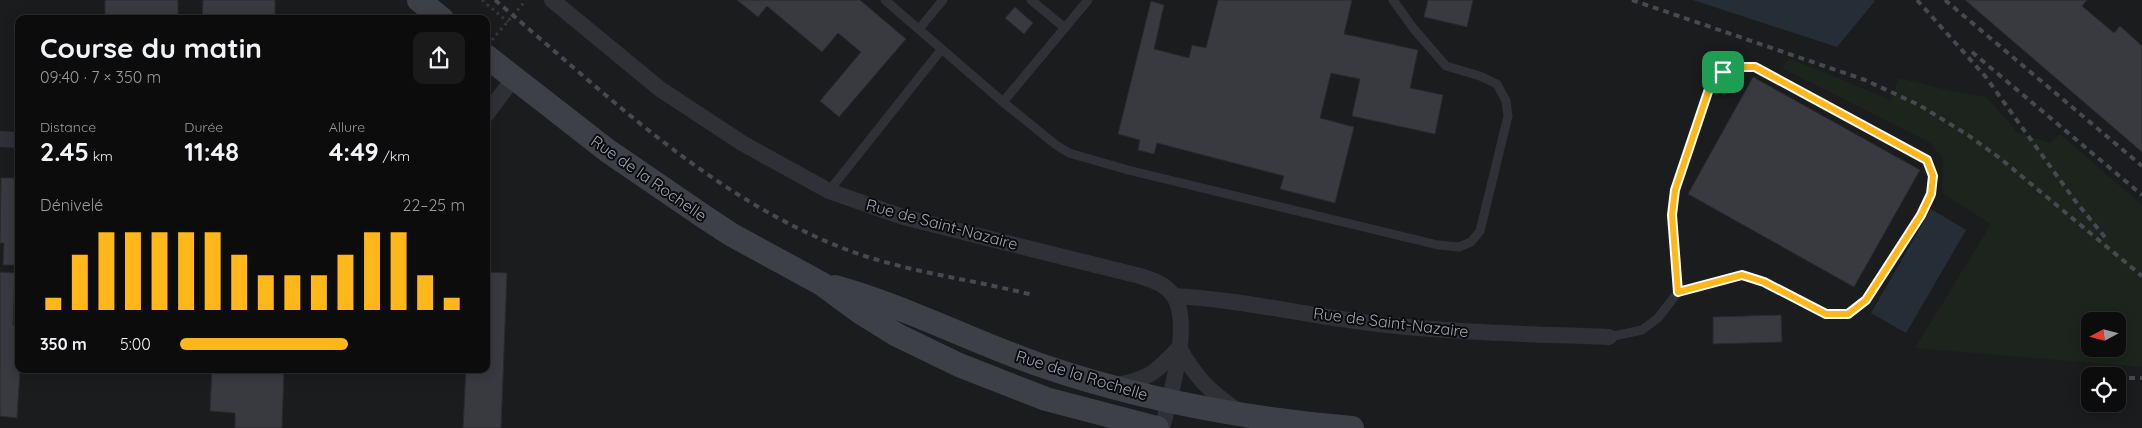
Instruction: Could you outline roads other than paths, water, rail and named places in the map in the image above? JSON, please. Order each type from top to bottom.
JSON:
[{"type":"main road","points":[[419,0],[437,15]]},
{"type":"main road","name":"Rue de la Rochelle","points":[[490,59],[608,151],[706,218],[732,235],[822,284],[860,312],[896,334],[958,365],[1046,399],[1157,428]]},
{"type":"main road","name":"Rue de la Rochelle","points":[[822,284],[871,297],[943,328],[1038,364],[1113,386],[1169,401],[1308,424],[1352,428]]},
{"type":"street","name":"Rue de Saint-Nazaire","points":[[552,0],[660,89],[742,143],[829,191],[903,217],[1140,276],[1159,282],[1175,296],[1219,299],[1378,324],[1489,333],[1609,337]]},
{"type":"street","points":[[490,110],[513,79]]},
{"type":"street","points":[[0,139],[15,140]]},
{"type":"street","points":[[1162,428],[1169,401],[1182,326],[1180,310],[1175,296]]},
{"type":"street","points":[[1113,386],[1136,381],[1154,373],[1179,348]]},
{"type":"street","points":[[1179,348],[1194,372],[1211,392],[1244,414]]},
{"type":"lane","points":[[885,0],[1003,102],[1056,146],[1069,153],[1128,170],[1344,224],[1438,245],[1460,247],[1470,242],[1480,230],[1508,116],[1506,101],[1497,84],[1480,76],[1446,66],[1413,28],[1393,0]]},
{"type":"lane","points":[[919,29],[943,0]]},
{"type":"lane","points":[[1031,0],[1065,28]]},
{"type":"lane","points":[[1003,102],[1088,0]]},
{"type":"lane","points":[[829,191],[941,50]]},
{"type":"lane","points":[[1609,337],[1642,330],[1658,318],[1678,292],[1742,275],[1764,282],[1826,314],[1848,314],[1866,300],[1921,215],[1931,194],[1933,176],[1927,160],[1755,67],[1740,67],[1723,72],[1711,83],[1675,190],[1672,215],[1678,292]]},
{"type":"railway","points":[[495,0],[660,140],[704,172],[749,201],[796,227],[845,249],[891,264],[1033,295]]},
{"type":"railway","points":[[1632,0],[1865,80],[1919,105],[1968,135],[2001,159],[2142,276]]},
{"type":"railway","points":[[1917,0],[1985,76],[2073,198],[2108,241]]},
{"type":"railway","points":[[1945,0],[2142,166]]},
{"type":"railway","points":[[1972,52],[2142,195]]},
{"type":"railway","points":[[2126,378],[2142,378]]}]
